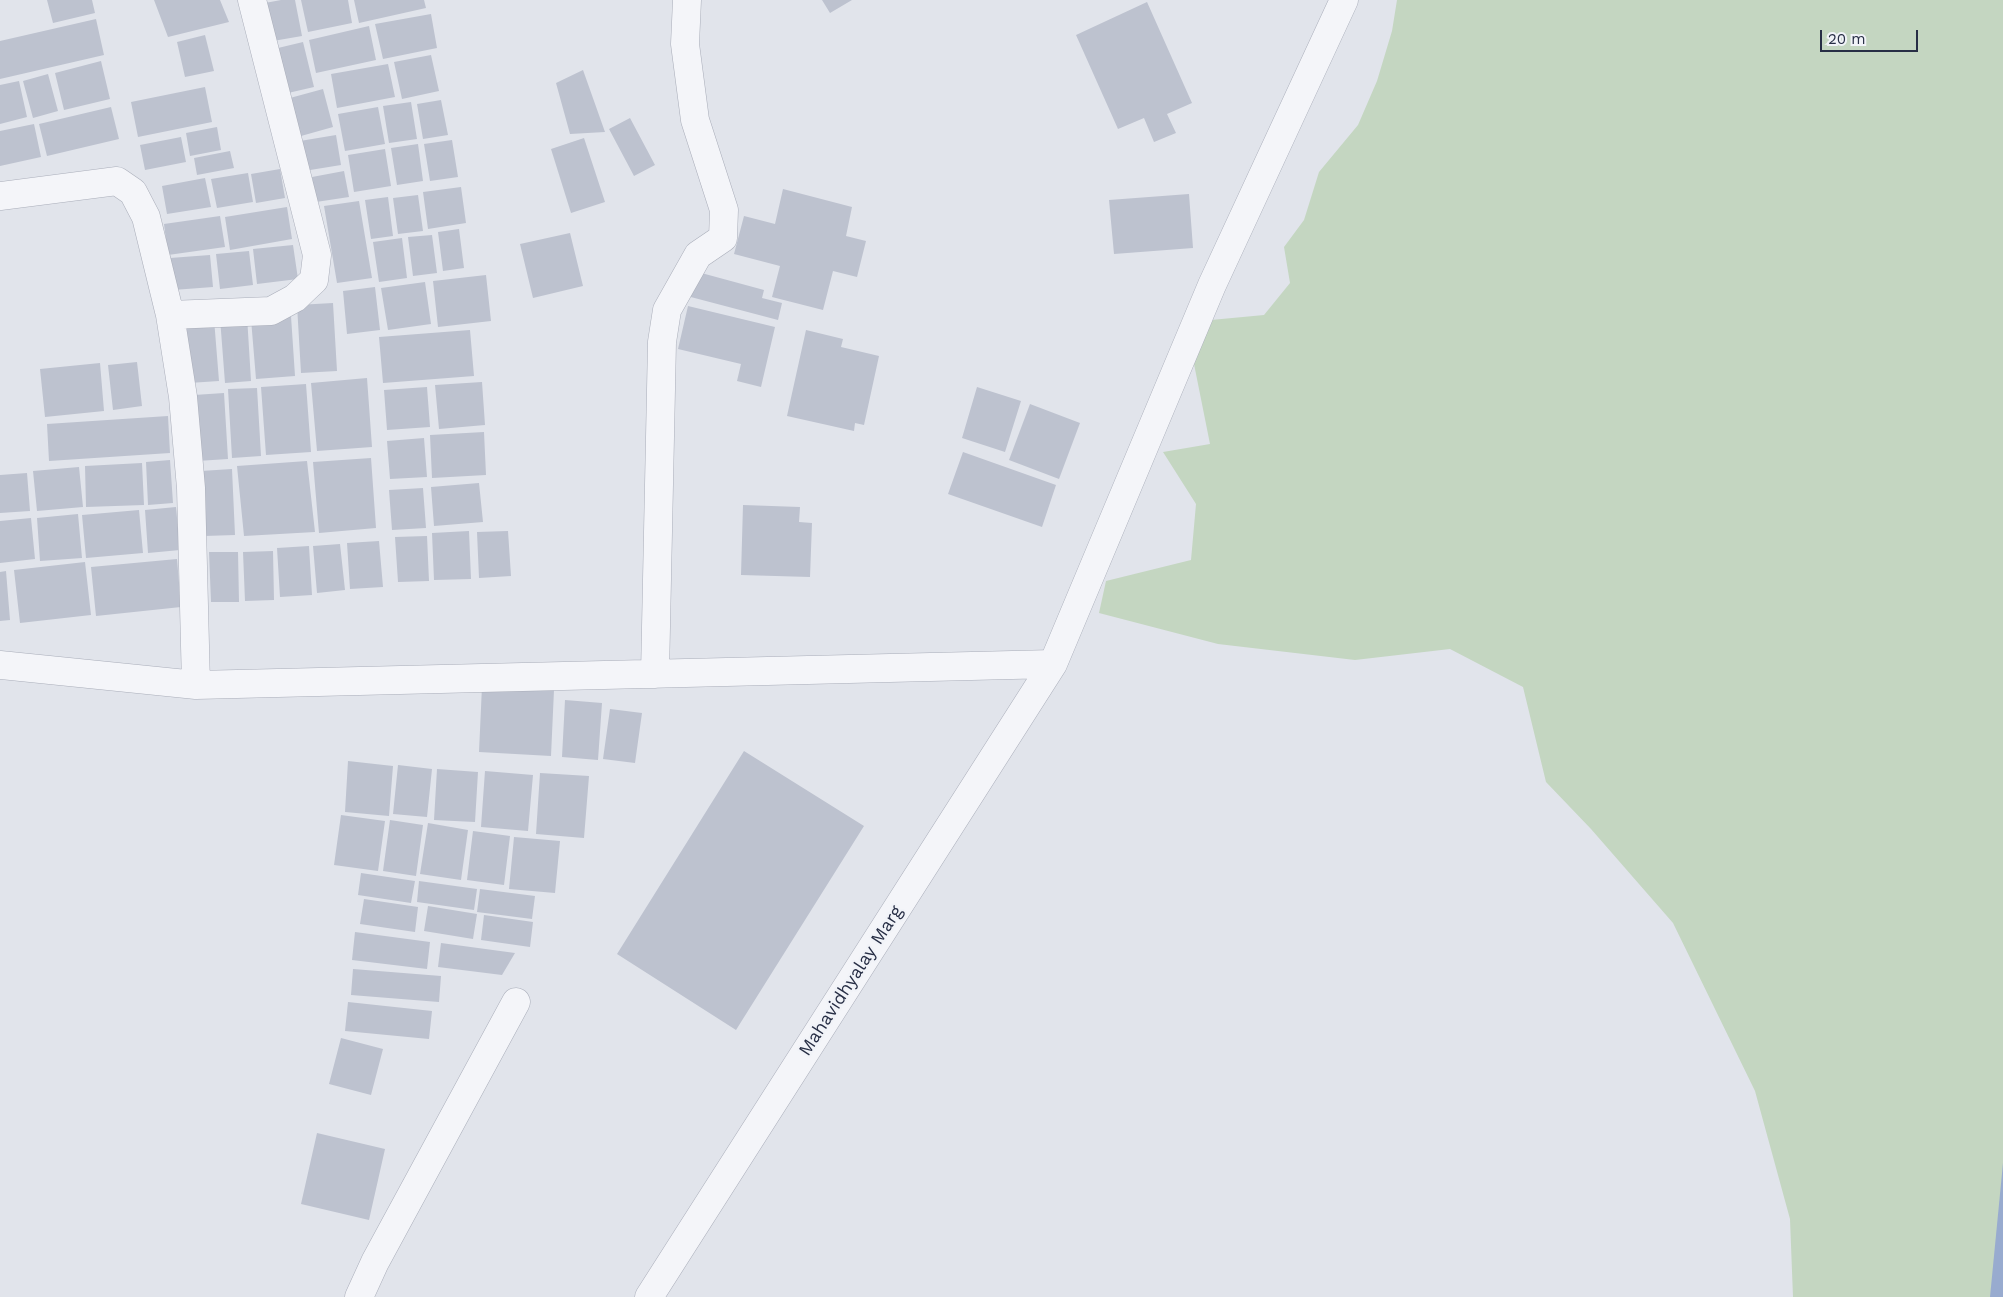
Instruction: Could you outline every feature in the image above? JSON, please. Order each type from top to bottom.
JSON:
[{"type":"street","points":[[170,315],[271,311],[295,298],[314,280],[317,255],[252,0]]},
{"type":"street","points":[[655,674],[662,342],[667,310],[698,255],[723,238],[724,210],[696,120],[685,44],[687,0]]},
{"type":"street","name":"Mahavidhyalay Marg","points":[[649,1297],[1053,664],[1212,285],[1344,0]]},
{"type":"street","points":[[0,196],[117,181],[133,192],[146,217],[170,315],[183,397],[191,488],[196,684]]},
{"type":"street","points":[[0,665],[196,684],[1053,664]]},
{"type":"street","points":[[359,1297],[375,1262],[516,1002]]},
{"type":"green space","points":[[1397,0],[2003,0],[2003,1297],[1793,1297],[1790,1219],[1755,1091],[1673,923],[1591,829],[1546,782],[1523,687],[1450,649],[1355,660],[1218,644],[1099,613],[1106,581],[1191,560],[1196,504],[1163,452],[1210,444],[1194,364],[1201,334],[1211,320],[1264,315],[1290,283],[1284,247],[1304,220],[1319,172],[1358,125],[1377,81],[1392,31]]},
{"type":"water","points":[[2003,1163],[2003,1297],[1990,1297]]},
{"type":"building","points":[[47,0],[92,0],[95,13],[53,23]]},
{"type":"building","points":[[154,0],[220,0],[229,22],[168,37]]},
{"type":"building","points":[[295,0],[302,36],[273,41],[265,3]]},
{"type":"building","points":[[301,0],[348,0],[352,23],[308,32]]},
{"type":"building","points":[[354,0],[424,0],[426,8],[359,23]]},
{"type":"building","points":[[822,0],[852,0],[830,13]]},
{"type":"building","points":[[1147,2],[1192,103],[1167,114],[1176,133],[1154,142],[1144,118],[1118,129],[1076,35]]},
{"type":"building","points":[[431,14],[437,48],[383,59],[375,24]]},
{"type":"building","points":[[96,19],[104,55],[0,79],[0,41]]},
{"type":"building","points":[[369,26],[376,60],[316,73],[309,40]]},
{"type":"building","points":[[205,35],[214,71],[185,77],[177,42]]},
{"type":"building","points":[[303,42],[314,87],[288,93],[278,48]]},
{"type":"building","points":[[431,55],[439,91],[402,99],[394,62]]},
{"type":"building","points":[[101,61],[110,99],[64,110],[55,73]]},
{"type":"building","points":[[388,64],[395,97],[337,108],[331,74]]},
{"type":"building","points":[[583,70],[605,132],[570,134],[556,83]]},
{"type":"building","points":[[48,74],[58,111],[33,118],[23,81]]},
{"type":"building","points":[[19,81],[27,117],[0,124],[0,85]]},
{"type":"building","points":[[205,87],[212,122],[138,137],[131,102]]},
{"type":"building","points":[[323,89],[333,127],[301,136],[290,98]]},
{"type":"building","points":[[441,100],[448,135],[423,139],[417,104]]},
{"type":"building","points":[[411,102],[417,139],[389,143],[383,106]]},
{"type":"building","points":[[111,107],[119,139],[47,156],[39,124]]},
{"type":"building","points":[[378,107],[385,144],[345,151],[338,114]]},
{"type":"building","points":[[630,118],[655,165],[634,176],[609,129]]},
{"type":"building","points":[[34,124],[41,157],[0,166],[0,131]]},
{"type":"building","points":[[217,127],[221,150],[190,156],[186,133]]},
{"type":"building","points":[[336,135],[341,165],[304,171],[300,141]]},
{"type":"building","points":[[181,137],[186,162],[145,170],[140,145]]},
{"type":"building","points":[[584,138],[605,202],[571,213],[551,149]]},
{"type":"building","points":[[452,140],[458,177],[430,181],[424,144]]},
{"type":"building","points":[[418,144],[423,181],[397,185],[391,148]]},
{"type":"building","points":[[385,149],[391,186],[354,192],[348,155]]},
{"type":"building","points":[[230,151],[234,168],[197,175],[194,158]]},
{"type":"building","points":[[280,169],[285,198],[256,203],[251,174]]},
{"type":"building","points":[[344,171],[349,197],[316,202],[312,177]]},
{"type":"building","points":[[248,173],[253,202],[217,208],[211,179]]},
{"type":"building","points":[[205,178],[211,207],[167,214],[162,186]]},
{"type":"building","points":[[461,187],[466,223],[428,229],[423,192]]},
{"type":"building","points":[[783,189],[852,207],[846,236],[866,241],[857,277],[833,271],[823,310],[772,297],[780,266],[734,254],[744,216],[775,224]]},
{"type":"building","points":[[1189,194],[1193,248],[1114,254],[1109,200]]},
{"type":"building","points":[[418,195],[423,231],[398,234],[393,198]]},
{"type":"building","points":[[388,197],[393,236],[371,239],[365,200]]},
{"type":"building","points":[[359,201],[372,278],[337,283],[324,206]]},
{"type":"building","points":[[287,207],[292,239],[230,250],[225,217]]},
{"type":"building","points":[[220,216],[225,247],[168,255],[164,224]]},
{"type":"building","points":[[459,229],[464,268],[443,271],[438,232]]},
{"type":"building","points":[[570,233],[583,286],[533,298],[520,244]]},
{"type":"building","points":[[432,235],[437,273],[413,276],[408,237]]},
{"type":"building","points":[[402,238],[407,278],[379,282],[373,242]]},
{"type":"building","points":[[293,245],[298,279],[257,284],[253,249]]},
{"type":"building","points":[[249,251],[253,285],[220,289],[216,254]]},
{"type":"building","points":[[210,255],[213,287],[173,290],[170,258]]},
{"type":"building","points":[[694,271],[764,290],[762,298],[782,303],[778,320],[687,296]]},
{"type":"building","points":[[486,275],[491,321],[438,327],[433,281]]},
{"type":"building","points":[[425,282],[431,324],[388,330],[381,288]]},
{"type":"building","points":[[375,287],[380,330],[347,334],[343,291]]},
{"type":"building","points":[[333,303],[337,371],[301,373],[297,305]]},
{"type":"building","points":[[688,306],[775,327],[761,387],[737,381],[741,364],[678,349]]},
{"type":"building","points":[[247,316],[251,381],[225,383],[220,318]]},
{"type":"building","points":[[291,316],[295,376],[256,379],[251,319]]},
{"type":"building","points":[[214,319],[219,381],[189,383],[185,321]]},
{"type":"building","points":[[470,330],[474,376],[383,383],[379,337]]},
{"type":"building","points":[[806,330],[843,339],[841,347],[879,356],[864,425],[855,423],[854,431],[787,416]]},
{"type":"building","points":[[137,362],[142,406],[113,410],[108,365]]},
{"type":"building","points":[[100,363],[104,411],[45,417],[40,369]]},
{"type":"building","points":[[367,378],[372,447],[317,451],[311,383]]},
{"type":"building","points":[[482,382],[485,425],[439,429],[435,385]]},
{"type":"building","points":[[306,384],[311,452],[266,455],[261,387]]},
{"type":"building","points":[[427,387],[430,427],[387,430],[384,390]]},
{"type":"building","points":[[977,387],[1021,401],[1005,452],[962,438]]},
{"type":"building","points":[[257,388],[261,456],[232,458],[228,389]]},
{"type":"building","points":[[224,393],[228,459],[197,461],[194,395]]},
{"type":"building","points":[[1030,404],[1080,423],[1059,479],[1009,460]]},
{"type":"building","points":[[168,416],[170,453],[49,461],[47,424]]},
{"type":"building","points":[[484,432],[486,475],[432,478],[430,435]]},
{"type":"building","points":[[424,438],[427,477],[390,479],[387,441]]},
{"type":"building","points":[[963,452],[1056,485],[1042,527],[948,494]]},
{"type":"building","points":[[371,458],[376,528],[319,533],[313,462]]},
{"type":"building","points":[[170,460],[173,503],[148,505],[146,462]]},
{"type":"building","points":[[307,461],[315,532],[244,536],[237,466]]},
{"type":"building","points":[[142,463],[144,505],[86,507],[85,466]]},
{"type":"building","points":[[79,467],[83,507],[37,511],[33,471]]},
{"type":"building","points":[[232,469],[235,535],[204,536],[201,471]]},
{"type":"building","points":[[27,473],[30,511],[0,513],[0,475]]},
{"type":"building","points":[[479,483],[483,522],[434,526],[431,487]]},
{"type":"building","points":[[423,488],[426,528],[392,530],[389,490]]},
{"type":"building","points":[[743,505],[800,507],[799,522],[812,523],[810,577],[741,575]]},
{"type":"building","points":[[176,507],[180,550],[148,553],[145,510]]},
{"type":"building","points":[[139,510],[143,553],[86,558],[82,515]]},
{"type":"building","points":[[78,514],[82,558],[40,561],[37,518]]},
{"type":"building","points":[[31,518],[35,559],[0,563],[0,521]]},
{"type":"building","points":[[469,531],[471,579],[434,580],[432,533]]},
{"type":"building","points":[[508,531],[511,576],[479,578],[477,532]]},
{"type":"building","points":[[427,536],[429,581],[398,582],[395,537]]},
{"type":"building","points":[[379,541],[383,587],[350,589],[347,543]]},
{"type":"building","points":[[340,544],[345,590],[317,593],[313,546]]},
{"type":"building","points":[[309,546],[312,595],[280,597],[277,548]]},
{"type":"building","points":[[273,551],[274,600],[245,601],[243,552]]},
{"type":"building","points":[[209,552],[238,552],[239,602],[211,602]]},
{"type":"building","points":[[177,559],[181,607],[96,616],[91,567]]},
{"type":"building","points":[[85,562],[91,615],[20,623],[14,570]]},
{"type":"building","points":[[6,571],[10,620],[0,621],[0,572]]},
{"type":"building","points":[[482,686],[554,690],[551,756],[479,752]]},
{"type":"building","points":[[565,700],[602,703],[598,760],[562,757]]},
{"type":"building","points":[[610,709],[642,713],[635,763],[603,759]]},
{"type":"building","points":[[744,751],[864,826],[736,1030],[617,954]]},
{"type":"building","points":[[348,761],[393,766],[389,816],[345,812]]},
{"type":"building","points":[[398,765],[432,769],[427,817],[393,814]]},
{"type":"building","points":[[437,769],[478,772],[475,822],[434,820]]},
{"type":"building","points":[[485,771],[533,775],[528,831],[481,827]]},
{"type":"building","points":[[540,773],[589,776],[584,838],[536,834]]},
{"type":"building","points":[[341,815],[385,821],[378,871],[334,865]]},
{"type":"building","points":[[390,820],[423,825],[416,876],[383,871]]},
{"type":"building","points":[[428,823],[468,830],[461,880],[420,874]]},
{"type":"building","points":[[473,831],[510,836],[504,885],[467,880]]},
{"type":"building","points":[[514,837],[560,841],[555,893],[509,889]]},
{"type":"building","points":[[361,873],[415,881],[411,903],[358,895]]},
{"type":"building","points":[[419,881],[477,889],[474,910],[417,902]]},
{"type":"building","points":[[480,889],[535,896],[532,919],[477,912]]},
{"type":"building","points":[[364,899],[418,907],[415,932],[360,924]]},
{"type":"building","points":[[428,906],[477,914],[473,939],[424,931]]},
{"type":"building","points":[[484,915],[533,922],[530,947],[481,940]]},
{"type":"building","points":[[355,932],[430,942],[427,969],[352,960]]},
{"type":"building","points":[[441,943],[515,953],[502,975],[438,967]]},
{"type":"building","points":[[353,969],[441,976],[439,1002],[351,995]]},
{"type":"building","points":[[348,1002],[432,1011],[429,1039],[345,1031]]},
{"type":"building","points":[[341,1038],[383,1049],[371,1095],[329,1084]]},
{"type":"building","points":[[317,1133],[385,1149],[369,1220],[301,1204]]}]
